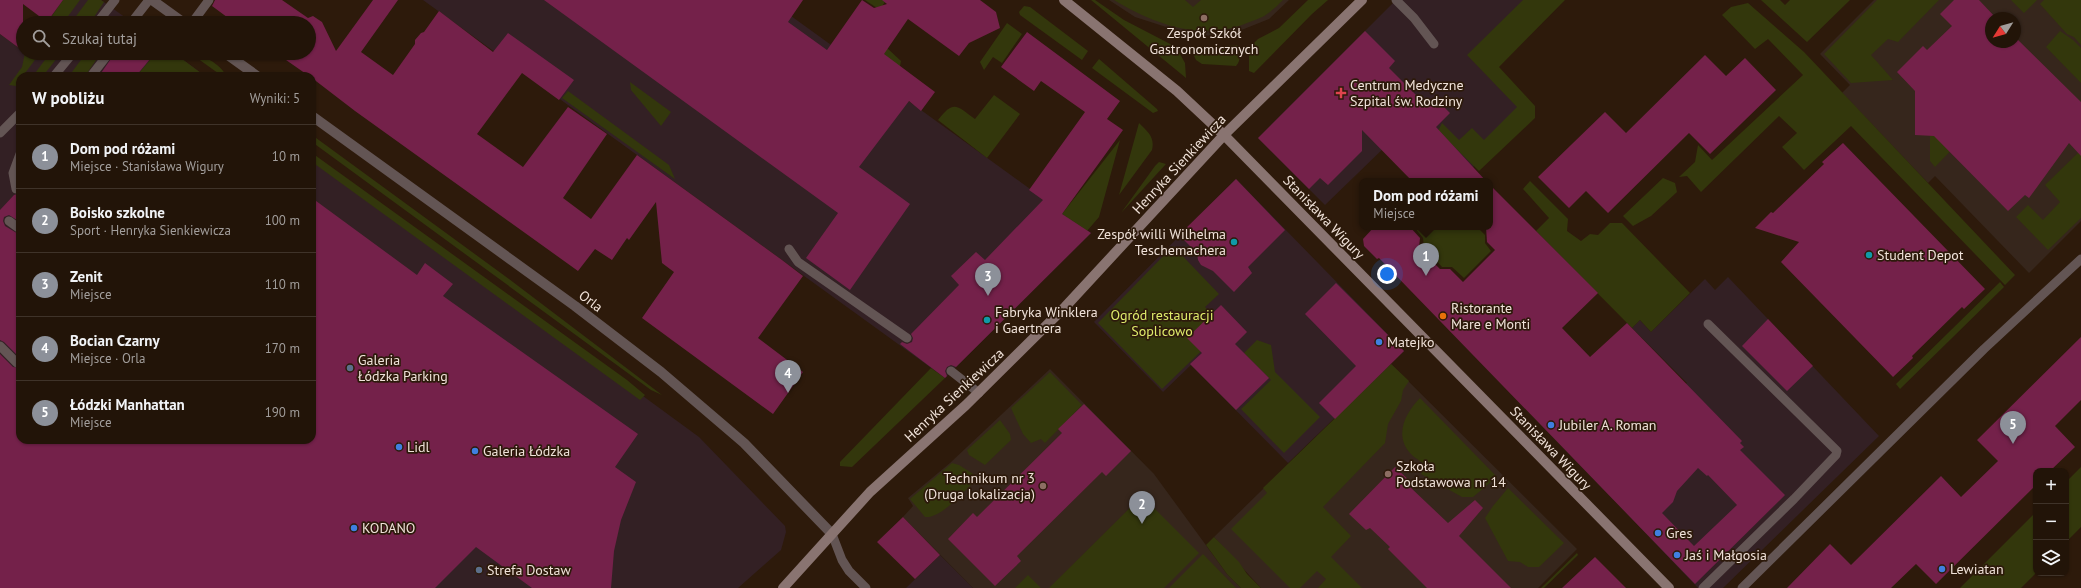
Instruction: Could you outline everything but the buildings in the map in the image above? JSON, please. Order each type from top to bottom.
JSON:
[{"type":"street","points":[[152,0],[174,16]]},
{"type":"street","name":"Stanisława Wigury","points":[[1064,0],[1177,91],[1224,135],[1669,588]]},
{"type":"street","name":"Henryka Sienkiewicza","points":[[783,588],[881,482],[980,393],[1065,307],[1224,135],[1362,0]]},
{"type":"street","points":[[235,60],[251,72]]},
{"type":"street","name":"Orla","points":[[316,119],[570,302],[661,372],[744,443],[802,501],[832,534]]},
{"type":"lane","points":[[102,16],[115,0]]},
{"type":"lane","points":[[136,16],[149,0]]},
{"type":"lane","points":[[197,16],[209,0]]},
{"type":"lane","points":[[1396,0],[1414,18],[1434,44]]},
{"type":"lane","points":[[57,72],[67,60]]},
{"type":"lane","points":[[94,72],[104,60]]},
{"type":"lane","points":[[0,133],[16,117]]},
{"type":"lane","points":[[16,165],[13,173],[16,189]]},
{"type":"lane","points":[[9,221],[16,225]]},
{"type":"lane","points":[[788,249],[798,262],[907,338]]},
{"type":"lane","points":[[1742,588],[1984,349],[2081,259]]},
{"type":"lane","points":[[1703,588],[1794,500],[1836,455],[1837,451],[1708,324]]},
{"type":"lane","points":[[0,346],[16,362]]},
{"type":"lane","points":[[951,371],[980,393]]},
{"type":"lane","points":[[832,534],[842,560],[849,571],[866,588]]},
{"type":"shaded area","points":[[63,0],[101,0],[123,16],[52,16]]},
{"type":"shaded area","points":[[423,0],[769,0],[1091,233],[945,378]]},
{"type":"shaded area","name":"Zespół Szkół Gastronomicznych","points":[[1109,0],[1289,0],[1269,19],[1239,31],[1212,36],[1188,34],[1135,17]]},
{"type":"shaded area","points":[[1396,0],[1537,0],[1483,54],[1533,108],[1473,167],[1420,113],[1325,205],[1258,138]]},
{"type":"shaded area","points":[[1874,0],[2081,0],[2081,221],[2029,273],[1935,176],[1928,183],[1842,93],[1850,85],[1820,54]]},
{"type":"shaded area","points":[[0,34],[16,46],[16,60],[183,60],[200,72],[16,72],[16,444],[316,444],[316,157],[699,437],[785,526],[786,532],[781,550],[738,588],[0,588]]},
{"type":"shaded area","points":[[1236,179],[1404,351],[1288,463],[1191,365],[1163,392],[1094,322]]},
{"type":"shaded area","points":[[1728,277],[1879,436],[1723,588],[1698,588],[1590,475],[1687,383],[1632,328],[1640,320],[1651,332],[1705,279],[1715,290]]},
{"type":"shaded area","name":"Szkoła Podstawowa nr 14","points":[[1391,364],[1577,549],[1538,588],[1261,588],[1214,537]]},
{"type":"shaded area","name":"Technikum nr 3 (Druga lokalizacja)","points":[[1050,369],[1154,474],[1227,574],[1241,588],[973,588],[903,517],[913,506],[908,498],[950,463]]},
{"type":"shaded area","points":[[940,555],[973,588],[906,588]]},
{"type":"green space","points":[[63,0],[80,0],[68,16],[52,16]]},
{"type":"green space","points":[[88,0],[101,0],[104,2],[95,16],[76,16]]},
{"type":"green space","points":[[865,0],[886,0],[880,10]]},
{"type":"green space","points":[[1091,0],[1095,0],[1124,20],[1176,47],[1185,63],[1186,78]]},
{"type":"green space","name":"Zespół Szkół Gastronomicznych","points":[[1114,0],[1185,0],[1193,7],[1201,0],[1283,0],[1271,11],[1260,18],[1230,28],[1212,31],[1178,28],[1162,23],[1129,9]]},
{"type":"green space","points":[[1308,0],[1328,0],[1312,14],[1254,73],[1249,71],[1249,56],[1253,44],[1258,39],[1279,28]]},
{"type":"green space","points":[[1523,0],[1565,0],[1499,67],[1535,106],[1535,118],[1479,171],[1438,131],[1442,123],[1459,140],[1472,128],[1484,140],[1517,107],[1467,55]]},
{"type":"green space","points":[[1761,0],[1780,0],[1785,5],[1790,0],[1850,0],[1807,42]]},
{"type":"green space","points":[[1877,0],[1939,0],[1898,42],[1888,39],[1871,55],[1893,80],[1851,83],[1824,54]]},
{"type":"green space","points":[[2011,0],[2037,0],[2024,13]]},
{"type":"green space","points":[[2044,0],[2081,0],[2081,45],[2074,37],[2067,34],[2040,4]]},
{"type":"green space","points":[[1748,3],[1804,52],[2015,275],[2005,285],[1851,126],[1804,170],[1782,147],[1797,133],[1779,116],[1701,192],[1687,176],[1679,177],[1695,162],[1698,145],[1712,160],[1803,75],[1768,39],[1755,49],[1722,15],[1731,7]]},
{"type":"green space","points":[[1024,6],[1030,7],[1088,51],[1082,60],[1020,15],[1019,12]]},
{"type":"green space","points":[[1007,23],[1022,34],[1002,63],[993,57],[984,70],[980,62]]},
{"type":"green space","points":[[2060,31],[2081,48],[2081,83],[2046,47]]},
{"type":"green space","points":[[1237,45],[1240,56],[1236,66],[1202,64],[1196,60],[1193,54],[1196,48]]},
{"type":"green space","points":[[887,48],[901,61],[900,66],[870,73]]},
{"type":"green space","points":[[1099,59],[1158,111],[1153,113],[1092,68]]},
{"type":"green space","points":[[24,60],[35,60],[26,72],[18,72],[22,67]]},
{"type":"green space","points":[[45,60],[56,60],[46,72],[36,72]]},
{"type":"green space","points":[[81,60],[96,60],[88,72],[72,72]]},
{"type":"green space","points":[[150,60],[183,60],[200,72],[140,72]]},
{"type":"green space","points":[[200,60],[211,60],[224,72],[216,72]]},
{"type":"green space","points":[[16,75],[16,86],[9,85]]},
{"type":"green space","points":[[630,82],[671,112],[661,126],[631,90]]},
{"type":"green space","points":[[568,91],[669,165],[675,179],[562,98]]},
{"type":"green space","points":[[994,95],[1020,114],[987,158],[938,120],[943,113],[952,107],[960,108],[975,119]]},
{"type":"green space","points":[[1139,123],[1152,138],[1152,150],[1119,195]]},
{"type":"green space","points":[[1930,136],[1965,136],[1935,167],[1930,161]]},
{"type":"green space","points":[[316,138],[509,279],[662,395],[651,390],[316,145]]},
{"type":"green space","points":[[1120,140],[1099,217],[1087,231],[1062,214]]},
{"type":"green space","points":[[2081,150],[2081,218],[2048,250],[2016,217],[2028,205],[2043,220],[2060,202],[2045,185]]},
{"type":"green space","points":[[316,156],[627,380],[645,395],[640,400],[316,165]]},
{"type":"green space","points":[[1159,162],[1166,164],[1121,213],[1155,166]]},
{"type":"green space","points":[[1663,178],[1675,183],[1677,192],[1651,216],[1633,226],[1623,216]]},
{"type":"green space","points":[[1530,181],[1568,219],[1567,231],[1581,241],[1590,234],[1598,235],[1610,223],[1622,223],[1690,293],[1651,332],[1640,320],[1632,328],[1536,231],[1549,218],[1523,189]]},
{"type":"green space","points":[[1416,230],[1480,230],[1485,235],[1485,243],[1491,251],[1464,278],[1452,267],[1442,267],[1424,247],[1423,238]]},
{"type":"green space","name":"Ogród restauracji Soplicowo","points":[[1173,246],[1219,294],[1205,307],[1225,328],[1162,389],[1098,323]]},
{"type":"green space","points":[[2000,282],[2004,287],[1900,389],[1896,384]]},
{"type":"green space","points":[[1257,340],[1271,345],[1275,372],[1320,417],[1284,453],[1241,409],[1271,380],[1244,353]]},
{"type":"green space","points":[[1391,364],[1409,381],[1403,390],[1401,401],[1388,424],[1385,443],[1323,507],[1351,536],[1331,557],[1362,588],[1318,588],[1326,579],[1317,571],[1300,588],[1290,588],[1231,529],[1267,493],[1263,488]]},
{"type":"green space","points":[[931,368],[945,378],[852,467],[840,466],[840,462]]},
{"type":"green space","points":[[1050,372],[1082,405],[1045,443],[1041,439],[1031,443],[1023,434],[1011,408]]},
{"type":"green space","points":[[1420,398],[1497,477],[1473,497],[1462,497],[1421,474],[1426,466],[1406,448],[1403,441],[1403,425],[1410,411]]},
{"type":"green space","points":[[1000,420],[1010,434],[1011,440],[985,465],[969,455],[967,450]]},
{"type":"green space","points":[[952,463],[959,465],[978,477],[946,508],[931,516],[925,517],[910,499]]},
{"type":"green space","points":[[2081,467],[2081,527],[2069,539],[2069,504],[2069,479]]},
{"type":"green space","points":[[1508,488],[1564,543],[1539,567],[1528,567],[1520,562],[1508,561],[1485,518]]},
{"type":"green space","points":[[1142,496],[1199,553],[1164,588],[1049,588]]},
{"type":"green space","points":[[2033,515],[2033,576],[2021,588],[1960,588]]},
{"type":"green space","points":[[1214,537],[1239,562],[1247,574],[1261,588],[1241,588],[1227,574],[1206,545]]},
{"type":"green space","points":[[1577,553],[1578,555],[1544,588],[1541,588]]},
{"type":"green space","points":[[1203,554],[1236,588],[1169,588]]},
{"type":"green space","points":[[1028,575],[1041,588],[1015,588]]},
{"type":"place","name":"Zespół Szkół Gastronomicznych","points":[[1204,18]]},
{"type":"place","name":"Centrum Medyczne Szpital św. Rodziny","points":[[1341,93]]},
{"type":"place","name":"Zespół willi Wilhelma Teschemachera","points":[[1234,242]]},
{"type":"place","name":"Student Depot","points":[[1869,255]]},
{"type":"place","name":"Dom pod różami","points":[[1426,276]]},
{"type":"place","name":"Zenit","points":[[988,296]]},
{"type":"place","name":"Ristorante Mare e Monti","points":[[1443,316]]},
{"type":"place","name":"Fabryka Winklera i Gaertnera","points":[[987,320]]},
{"type":"place","name":"Matejko","points":[[1379,342]]},
{"type":"place","name":"Galeria Łódzka Parking","points":[[350,368]]},
{"type":"place","name":"Bocian Czarny","points":[[788,393]]},
{"type":"place","name":"Jubiler A. Roman","points":[[1551,425]]},
{"type":"place","name":"Łódzki Manhattan","points":[[2013,444]]},
{"type":"place","name":"Lidl","points":[[399,447]]},
{"type":"place","name":"Galeria Łódzka","points":[[475,451]]},
{"type":"place","name":"Szkoła Podstawowa nr 14","points":[[1388,474]]},
{"type":"place","name":"Technikum nr 3 (Druga lokalizacja)","points":[[1043,486]]},
{"type":"place","name":"Boisko szkolne","points":[[1142,524]]},
{"type":"place","name":"KODANO","points":[[354,528]]},
{"type":"place","name":"Gres","points":[[1658,533]]},
{"type":"place","name":"Jaś i Małgosia","points":[[1677,555]]},
{"type":"place","name":"Lewiatan","points":[[1942,569]]},
{"type":"place","name":"Strefa Dostaw","points":[[479,570]]}]
